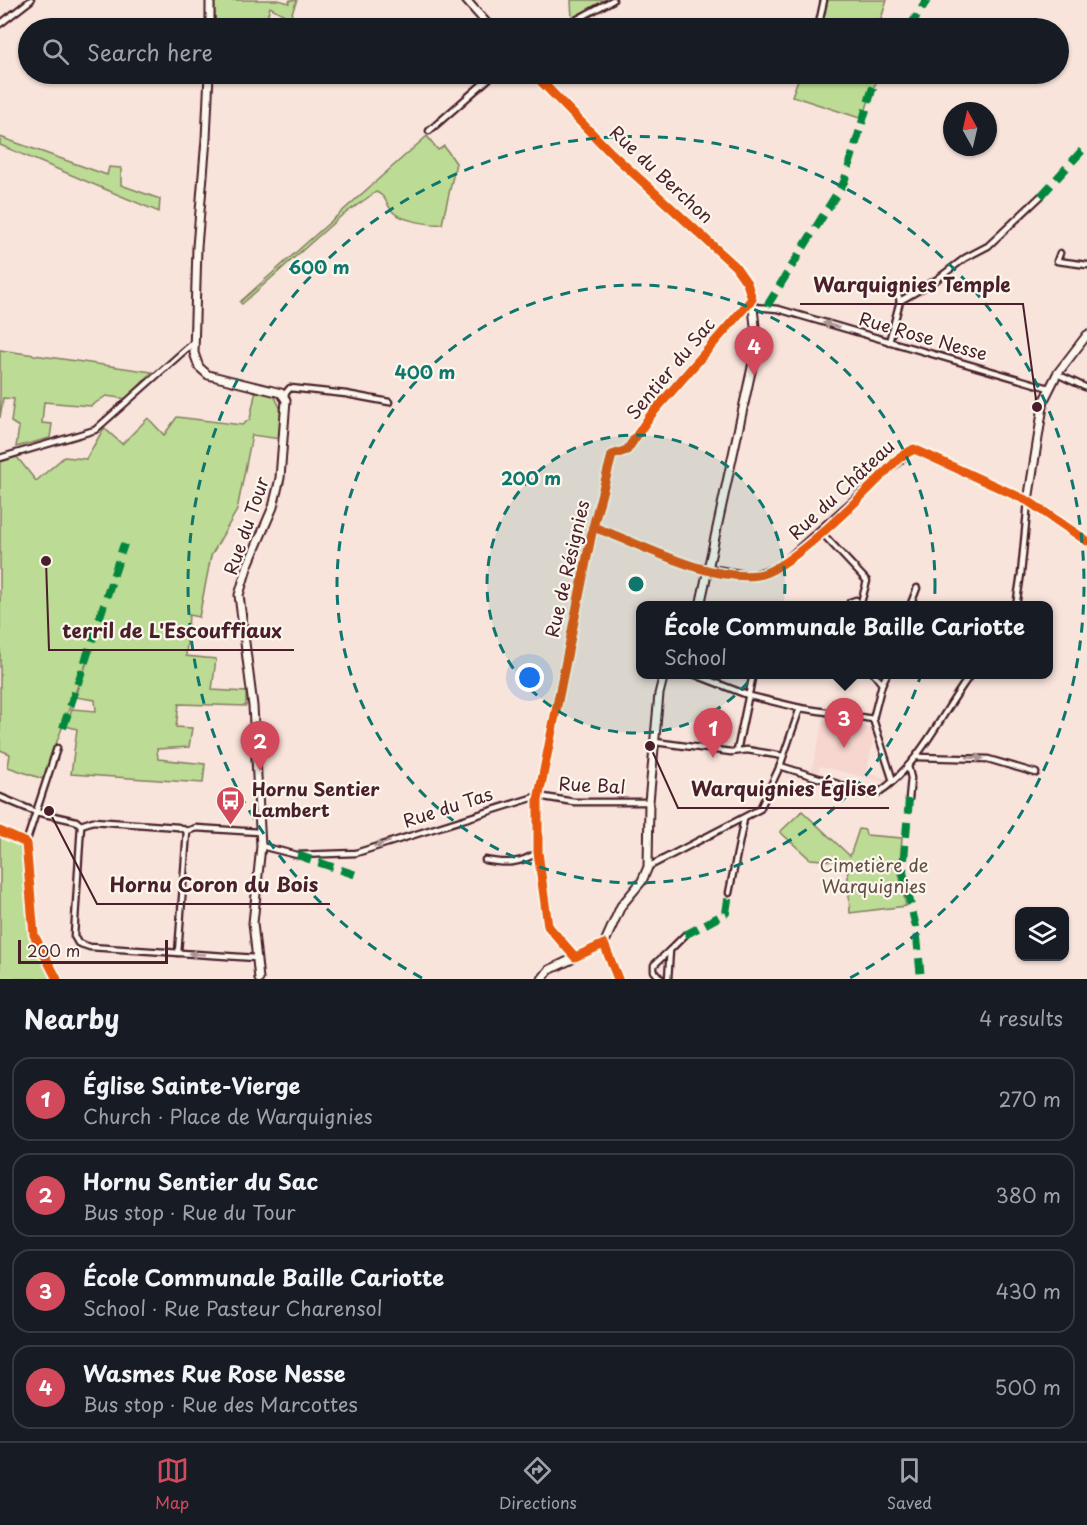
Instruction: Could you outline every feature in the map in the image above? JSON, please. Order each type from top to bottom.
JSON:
[{"type":"street","points":[[0,24],[31,0]]},
{"type":"street","points":[[210,0],[210,18]]},
{"type":"street","points":[[466,0],[483,18]]},
{"type":"street","points":[[580,18],[613,0]]},
{"type":"street","points":[[820,18],[825,0]]},
{"type":"street","points":[[208,84],[193,343],[196,363],[208,375],[284,394],[290,388],[304,389],[389,402]]},
{"type":"street","points":[[429,130],[482,84]]},
{"type":"street","name":"Rue du Berchon","points":[[544,84],[609,151],[735,266],[747,284],[753,303]]},
{"type":"street","points":[[900,301],[936,280],[965,258],[988,246],[1041,196]]},
{"type":"street","points":[[1060,253],[1054,261],[1087,265]]},
{"type":"street","points":[[889,342],[900,301],[896,288]]},
{"type":"street","points":[[701,601],[757,344],[753,303]]},
{"type":"street","name":"Rue Rose Nesse","points":[[753,303],[1049,388]]},
{"type":"street","name":"Sentier du Sac","points":[[612,455],[627,450],[650,417],[753,303]]},
{"type":"street","points":[[1017,601],[1040,411],[1057,374],[1087,334]]},
{"type":"street","points":[[0,458],[95,430],[193,343]]},
{"type":"street","points":[[1057,374],[1087,388]]},
{"type":"street","name":"Rue du Tour","points":[[259,979],[253,923],[261,846],[253,706],[239,595],[248,565],[273,507],[280,478],[286,414],[284,394]]},
{"type":"street","name":"Rue du Château","points":[[709,569],[744,575],[768,573],[786,563],[912,449],[1028,501]]},
{"type":"street","name":"Rue de Résignies","points":[[538,852],[538,798],[593,527],[612,455]]},
{"type":"street","points":[[1028,501],[1087,541]]},
{"type":"street","points":[[593,527],[681,562],[709,569]]},
{"type":"street","points":[[820,532],[867,581],[861,601]]},
{"type":"street","points":[[912,601],[917,588]]},
{"type":"street","points":[[542,979],[549,970],[604,945],[621,906],[642,880],[648,867],[649,802],[659,694],[663,679]]},
{"type":"street","points":[[704,679],[750,696],[800,708],[873,719]]},
{"type":"street","points":[[737,751],[752,679]]},
{"type":"street","points":[[878,679],[882,684]]},
{"type":"street","points":[[885,679],[873,719],[892,781]]},
{"type":"street","points":[[780,766],[870,794],[878,794],[917,757],[944,711],[968,679]]},
{"type":"street","points":[[648,867],[760,809],[780,766],[800,708]]},
{"type":"street","points":[[655,742],[737,751],[747,750],[783,756]]},
{"type":"street","points":[[57,748],[26,843],[34,935],[57,979]]},
{"type":"street","points":[[917,757],[988,759],[1036,773]]},
{"type":"street","points":[[908,766],[911,778],[909,799]]},
{"type":"street","points":[[0,797],[36,812],[75,821],[81,825]]},
{"type":"street","name":"Rue Bal","points":[[538,798],[574,802],[649,802]]},
{"type":"street","name":"Rue du Tas","points":[[261,846],[297,855],[356,853],[538,798]]},
{"type":"street","points":[[729,893],[744,819]]},
{"type":"street","points":[[81,825],[93,821],[178,827],[186,831],[196,828],[259,832]]},
{"type":"street","points":[[81,825],[75,940],[90,947],[256,958]]},
{"type":"street","points":[[178,953],[186,831]]},
{"type":"street","points":[[485,860],[519,862],[538,852],[548,926],[575,957]]},
{"type":"street","points":[[661,979],[654,971],[654,964],[685,935]]},
{"type":"street","points":[[604,945],[618,979]]},
{"type":"street","points":[[668,979],[670,950]]},
{"type":"shaded area","points":[[823,721],[875,729],[867,773],[887,779],[887,783],[820,766],[817,775],[811,774]]},
{"type":"green space","points":[[214,0],[278,0],[289,3],[290,0],[297,0],[290,18],[270,7],[267,18],[215,18]]},
{"type":"green space","points":[[571,0],[606,0],[575,18],[572,18]]},
{"type":"green space","points":[[824,0],[887,0],[881,18],[820,18]]},
{"type":"green space","points":[[796,84],[875,84],[863,119],[792,96]]},
{"type":"green space","points":[[427,136],[438,150],[444,146],[456,163],[442,224],[418,222],[398,216],[376,192],[340,217],[242,304],[240,302]]},
{"type":"green space","points":[[0,137],[107,175],[109,167],[121,168],[121,185],[160,199],[159,212],[0,145]]},
{"type":"green space","points":[[0,350],[152,372],[127,399],[106,396],[91,406],[44,402],[42,423],[52,424],[50,438],[16,447],[19,427],[11,422],[14,399],[3,398],[0,418]]},
{"type":"green space","points":[[256,390],[274,395],[282,412],[280,439],[252,435],[237,510],[211,556],[199,617],[189,615],[186,656],[216,659],[212,690],[246,692],[246,706],[179,704],[176,727],[192,728],[189,747],[157,749],[158,759],[205,764],[203,783],[71,774],[77,729],[66,726],[72,709],[96,711],[95,700],[75,697],[90,653],[43,779],[8,767],[10,754],[0,750],[0,462],[17,457],[36,481],[64,457],[86,459],[104,428],[122,444],[148,418],[164,435],[177,417],[242,425],[250,419]]},
{"type":"green space","name":"Cimetière de Warquignies","points":[[802,811],[850,856],[859,829],[865,830],[866,835],[902,838],[899,873],[906,906],[850,913],[847,862],[810,859],[780,832]]},
{"type":"green space","points":[[0,830],[27,842],[31,936],[54,979],[0,979]]},
{"type":"marked path","points":[[915,18],[927,0]]},
{"type":"marked path","points":[[767,306],[844,182],[875,84]]},
{"type":"marked path","points":[[1041,196],[1087,145]]},
{"type":"marked path","points":[[63,728],[124,544]]},
{"type":"marked path","points":[[909,799],[903,872],[916,927],[921,979]]},
{"type":"marked path","points":[[297,855],[356,875]]},
{"type":"marked path","points":[[685,935],[726,913],[729,893]]},
{"type":"cycle path","points":[[544,84],[609,151],[735,266],[747,283],[752,299],[650,416],[627,450],[612,455],[593,527],[538,800],[538,852],[548,926],[575,957],[604,944],[618,979]]},
{"type":"cycle path","points":[[593,527],[696,567],[738,576],[758,575],[773,570],[811,543],[900,457],[914,449],[1028,501],[1087,541]]},
{"type":"cycle path","points":[[0,831],[26,843],[34,935],[57,979]]},
{"type":"place","name":"Wasmes Rue Rose Nesse","points":[[754,376]]},
{"type":"place","name":"Warquignies Temple","points":[[1037,407]]},
{"type":"place","name":"terril de L'Escouffiaux","points":[[46,561]]},
{"type":"place","name":"Warquignies Église","points":[[650,746]]},
{"type":"place","name":"École Communale Baille Cariotte","points":[[844,748]]},
{"type":"place","name":"Église Sainte-Vierge","points":[[713,758]]},
{"type":"place","name":"Hornu Sentier du Sac","points":[[260,771]]},
{"type":"place","name":"Hornu Coron du Bois","points":[[49,811]]},
{"type":"place","name":"Hornu Sentier Lambert","points":[[231,826]]}]
